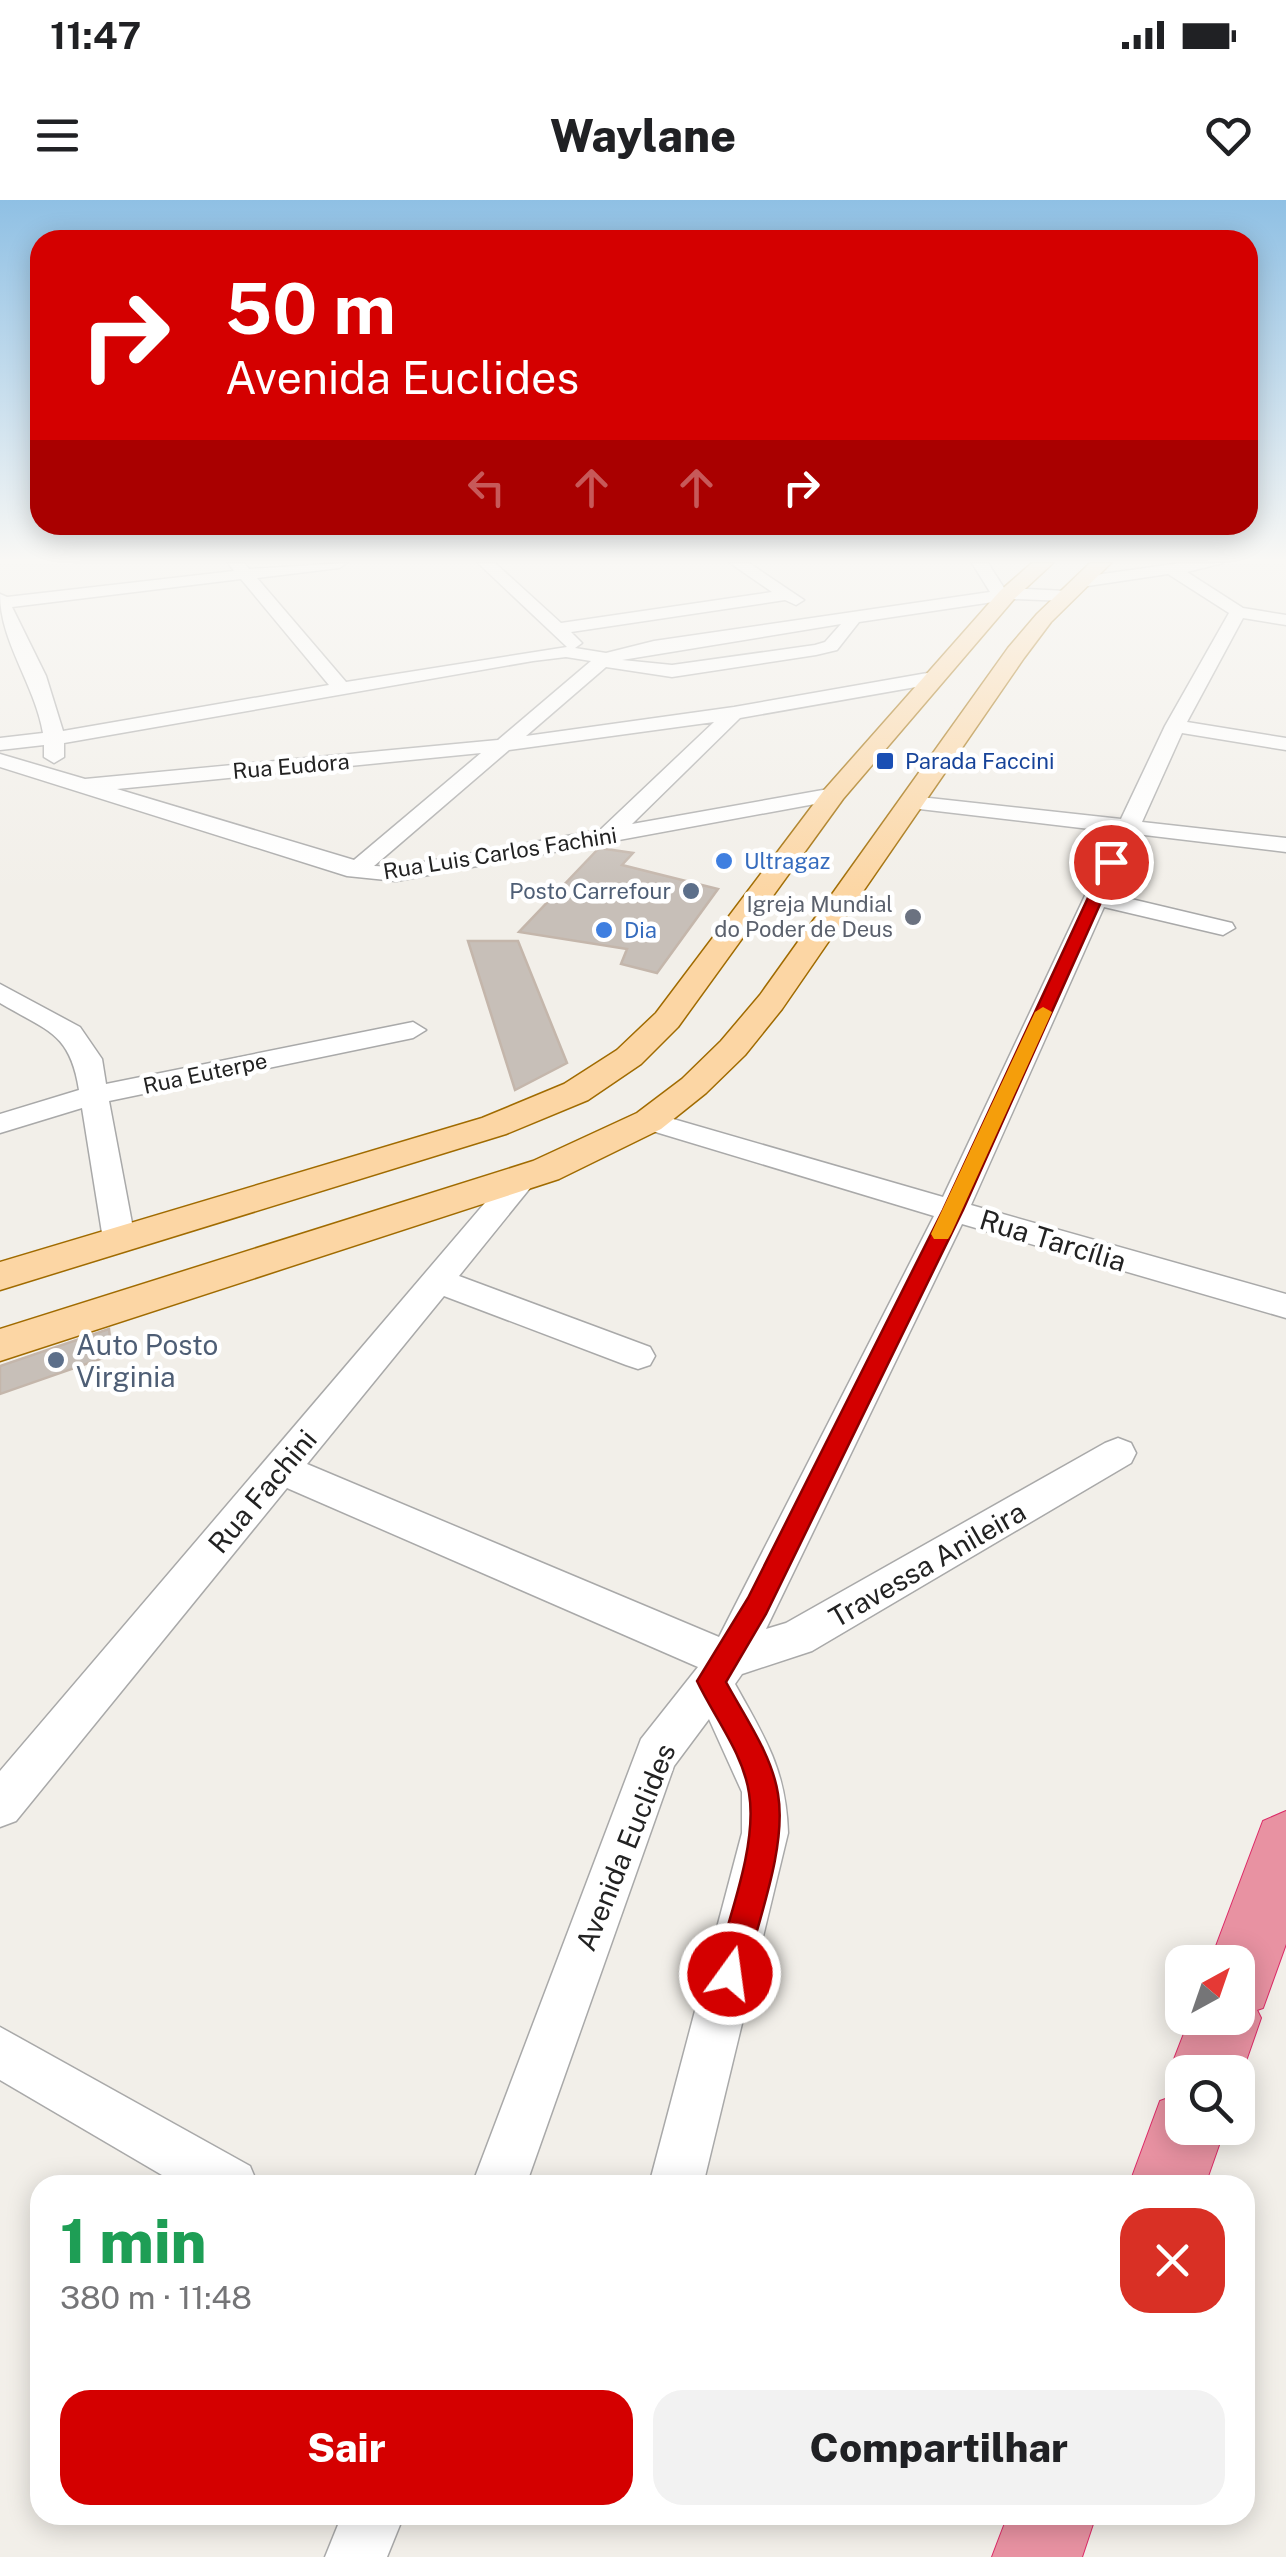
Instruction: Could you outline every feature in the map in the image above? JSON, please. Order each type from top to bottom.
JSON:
[{"type":"highway","points":[[1251,1945],[1285,1844]]},
{"type":"highway","points":[[1171,2175],[1181,2145]]},
{"type":"highway","points":[[1037,2557],[1048,2525]]},
{"type":"main road","points":[[0,1276],[494,1126],[576,1092],[629,1057],[667,1020],[834,794],[937,673]]},
{"type":"main road","points":[[0,1345],[524,1177],[648,1120],[694,1086],[758,1018],[1002,673]]},
{"type":"street","points":[[34,673],[56,738],[52,778]]},
{"type":"street","points":[[328,673],[340,688]]},
{"type":"street","points":[[0,744],[56,738],[431,673]]},
{"type":"street","points":[[355,871],[589,673]]},
{"type":"street","name":"Avenida Euclides","points":[[503,2175],[656,1754],[719,1670],[953,1210],[1127,826],[1204,673]]},
{"type":"street","name":"Rua Eudora","points":[[78,786],[504,745],[734,713],[933,678]]},
{"type":"street","points":[[607,836],[734,713]]},
{"type":"street","points":[[1175,726],[1286,744]]},
{"type":"street","name":"Rua Luis Carlos Fachini","points":[[0,760],[355,871],[396,874],[834,794]]},
{"type":"street","points":[[911,802],[1286,845]]},
{"type":"street","points":[[1095,898],[1223,928]]},
{"type":"street","points":[[0,992],[70,1033],[88,1059],[119,1239]]},
{"type":"street","name":"Rua Euterpe","points":[[0,1124],[95,1095],[412,1030]]},
{"type":"street","name":"Rua Tarcília","points":[[648,1120],[1264,1303],[1286,1306]]},
{"type":"street","name":"Rua Fachini","points":[[0,1805],[524,1177]]},
{"type":"street","points":[[438,1281],[638,1356]]},
{"type":"street","name":"Travessa Anileira","points":[[719,1670],[798,1638],[1118,1453]]},
{"type":"street","points":[[281,1469],[719,1670],[764,1792],[765,1833],[679,2175]]},
{"type":"street","points":[[0,2052],[214,2175]]},
{"type":"street","points":[[356,2557],[369,2525]]},
{"type":"building","points":[[599,848],[633,853],[622,865],[718,889],[657,973],[621,964],[627,949],[519,932]]},
{"type":"building","points":[[468,941],[518,941],[567,1063],[515,1090]]},
{"type":"building","name":"Auto Posto Virginia","points":[[109,1329],[112,1355],[0,1394],[0,1366]]},
{"type":"slow traffic","points":[[941,1234],[1043,1012]]},
{"type":"place","name":"Parada Faccini","points":[[885,761]]},
{"type":"place","name":"Ultragaz","points":[[724,861]]},
{"type":"place","name":"Posto Carrefour","points":[[691,891]]},
{"type":"place","name":"Igreja Mundial do Poder de Deus","points":[[913,917]]},
{"type":"place","name":"Dia","points":[[604,930]]},
{"type":"place","name":"Auto Posto Virginia","points":[[56,1360]]},
{"type":"route","points":[[730,1974],[765,1833],[764,1792],[749,1752],[711,1681],[728,1660],[757,1606],[953,1210],[1111,862]]}]
